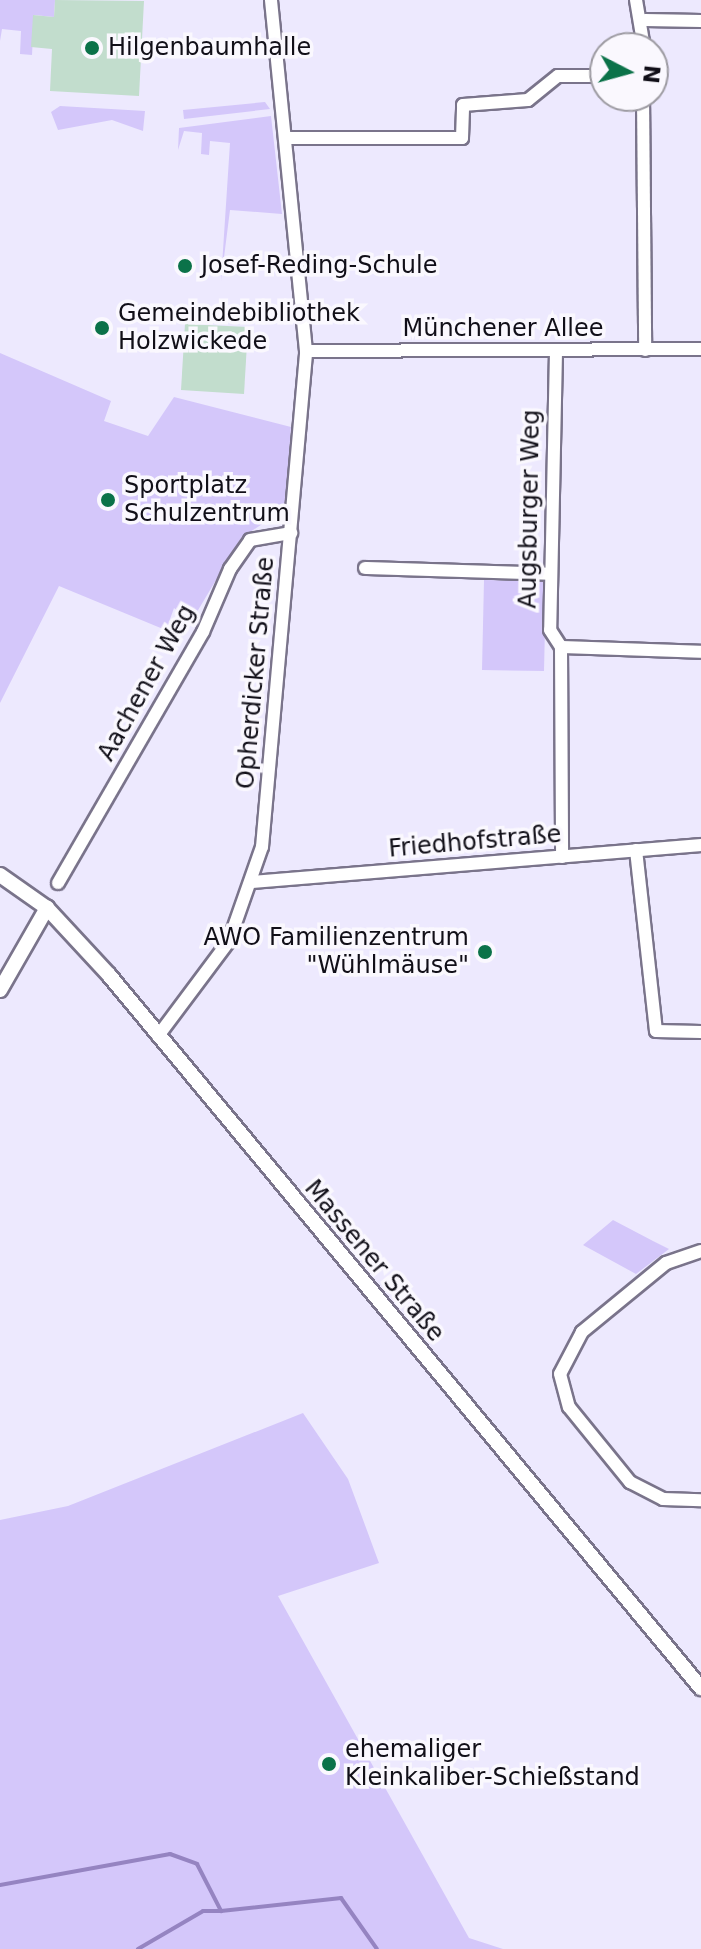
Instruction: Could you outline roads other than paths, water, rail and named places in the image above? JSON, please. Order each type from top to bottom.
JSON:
[{"type":"street","name":"Opherdicker Straße","points":[[158,1036],[209,974],[252,882],[291,533],[306,351],[289,138],[271,0]]},
{"type":"street","points":[[636,0],[645,20],[645,32]]},
{"type":"street","points":[[645,20],[701,21]]},
{"type":"street","points":[[289,138],[462,138],[463,105],[528,100],[558,76],[589,76]]},
{"type":"street","points":[[643,112],[645,350]]},
{"type":"street","name":"Münchener Allee","points":[[306,351],[701,349]]},
{"type":"street","name":"Augsburger Weg","points":[[556,352],[550,630],[561,647],[562,857]]},
{"type":"street","name":"Aachener Weg","points":[[58,883],[203,632],[230,569],[250,540],[291,533]]},
{"type":"street","points":[[365,568],[551,574]]},
{"type":"street","points":[[561,647],[701,652]]},
{"type":"street","name":"Friedhofstraße","points":[[252,882],[701,845]]},
{"type":"street","points":[[636,850],[656,1031],[701,1032]]},
{"type":"street","name":"Massener Straße","points":[[0,875],[47,908],[158,1036],[701,1688]]},
{"type":"street","points":[[0,990],[47,908]]},
{"type":"street","points":[[701,1251],[666,1263],[582,1332],[560,1374],[569,1407],[630,1482],[663,1499],[701,1500]]},
{"type":"waterway","points":[[0,1885],[170,1854],[197,1864],[221,1911],[341,1898],[377,1949]]},
{"type":"waterway","points":[[138,1949],[203,1911],[221,1911]]},
{"type":"place","name":"Hilgenbaumhalle","points":[[92,48]]},
{"type":"place","name":"Josef-Reding-Schule","points":[[185,266]]},
{"type":"place","name":"Gemeindebibliothek Holzwickede","points":[[102,328]]},
{"type":"place","name":"Sportplatz Schulzentrum","points":[[108,500]]},
{"type":"place","name":"AWO Familienzentrum \"Wühlmäuse\"","points":[[485,952]]},
{"type":"place","name":"ehemaliger Kleinkaliber-Schießstand","points":[[329,1764]]}]
